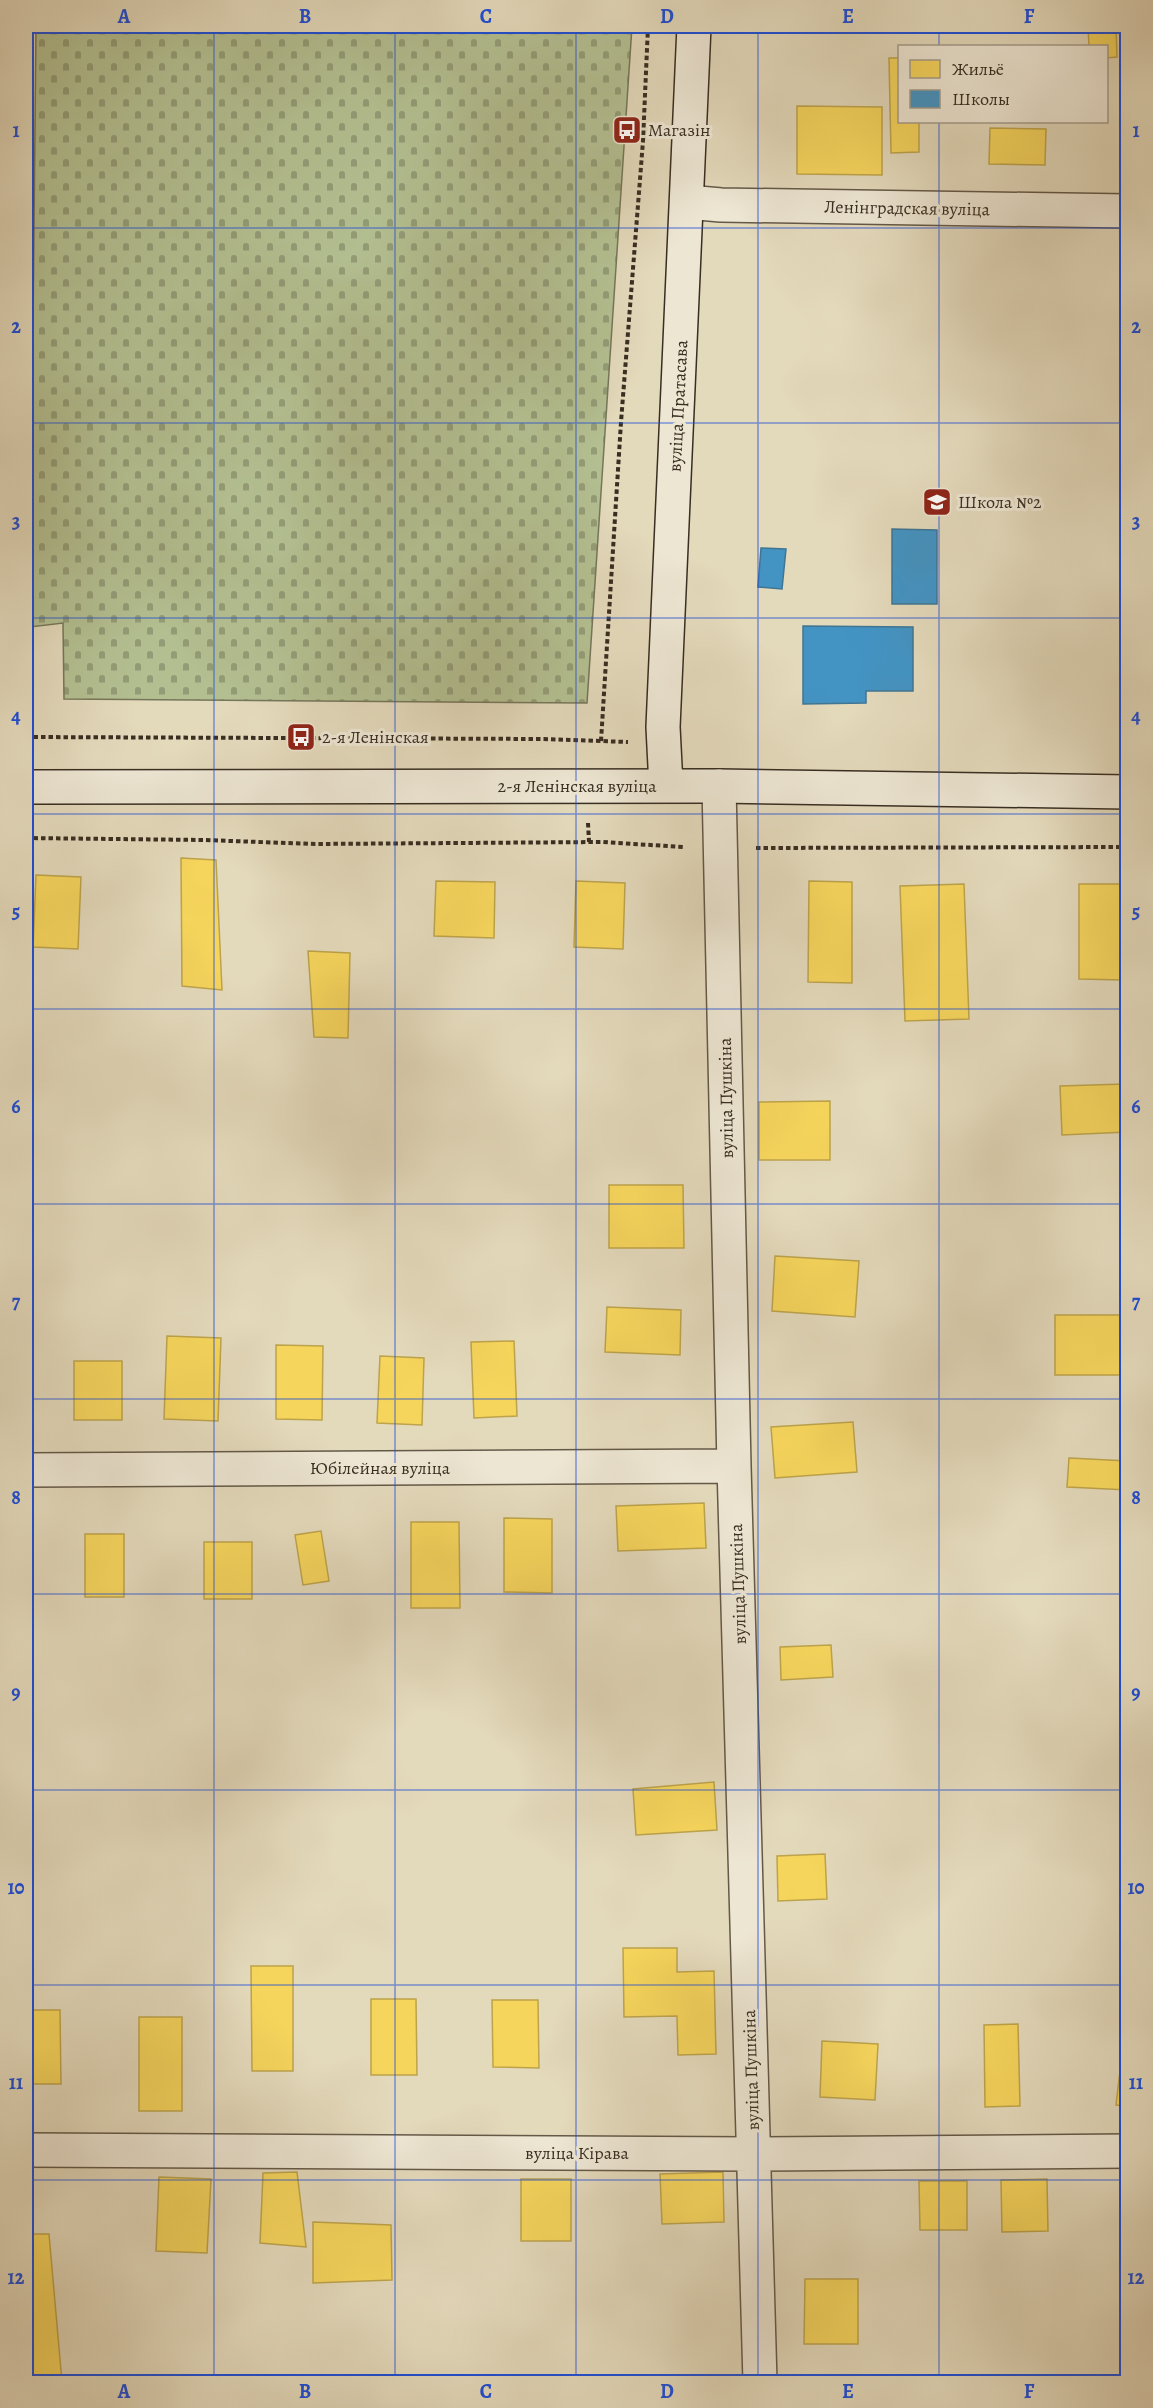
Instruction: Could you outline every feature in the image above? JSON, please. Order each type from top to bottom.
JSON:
[{"type":"street","name":"вуліца Пратасава","points":[[666,786],[663,727],[694,26]]},
{"type":"street","name":"Ленінградская вуліца","points":[[687,201],[721,206],[1128,211]]},
{"type":"street","name":"2-я Ленінская вуліца","points":[[26,787],[719,786],[1128,792]]},
{"type":"street","name":"вуліца Пушкіна","points":[[719,786],[734,1466],[760,2382]]},
{"type":"street","name":"Юбілейная вуліца","points":[[26,1470],[734,1466]]},
{"type":"street","name":"вуліца Кірава","points":[[26,2150],[753,2154],[1128,2151]]},
{"type":"path","points":[[601,741],[621,422],[643,141],[648,26]]},
{"type":"path","points":[[26,838],[315,844],[602,842],[720,849],[1128,847]]},
{"type":"green space","points":[[36,26],[632,26],[587,703],[64,699],[63,623],[30,627]]},
{"type":"building: Жильё","points":[[1088,26],[1116,26],[1117,57],[1108,58],[1108,45],[1089,45]]},
{"type":"building: Жильё","points":[[889,58],[898,58],[898,123],[919,123],[919,152],[891,153]]},
{"type":"building: Жильё","points":[[797,106],[882,107],[882,175],[797,174]]},
{"type":"building: Жильё","points":[[990,128],[1046,129],[1045,165],[989,164]]},
{"type":"building: Жильё","points":[[1122,130],[1128,130],[1128,169],[1122,169]]},
{"type":"building: Жильё","points":[[181,858],[216,860],[222,990],[182,986]]},
{"type":"building: Жильё","points":[[36,875],[81,877],[78,949],[33,947]]},
{"type":"building: Жильё","points":[[436,881],[495,882],[494,938],[434,936]]},
{"type":"building: Жильё","points":[[576,881],[625,883],[623,949],[574,947]]},
{"type":"building: Жильё","points":[[809,881],[852,882],[852,983],[808,982]]},
{"type":"building: Жильё","points":[[964,884],[969,1019],[905,1021],[900,886]]},
{"type":"building: Жильё","points":[[1079,884],[1122,884],[1123,980],[1079,979]]},
{"type":"building: Жильё","points":[[308,951],[350,953],[348,1038],[314,1037]]},
{"type":"building: Жильё","points":[[1125,1084],[1127,1132],[1062,1135],[1060,1086]]},
{"type":"building: Жильё","points":[[830,1101],[830,1160],[759,1160],[759,1102]]},
{"type":"building: Жильё","points":[[609,1185],[683,1185],[684,1248],[609,1248]]},
{"type":"building: Жильё","points":[[775,1256],[859,1261],[855,1317],[772,1311]]},
{"type":"building: Жильё","points":[[607,1307],[681,1310],[680,1355],[605,1352]]},
{"type":"building: Жильё","points":[[1055,1315],[1126,1315],[1126,1375],[1055,1375]]},
{"type":"building: Жильё","points":[[167,1336],[221,1338],[218,1421],[164,1419]]},
{"type":"building: Жильё","points":[[514,1341],[517,1416],[474,1418],[471,1342]]},
{"type":"building: Жильё","points":[[276,1345],[323,1346],[322,1420],[276,1419]]},
{"type":"building: Жильё","points":[[380,1356],[424,1358],[422,1425],[377,1423]]},
{"type":"building: Жильё","points":[[74,1361],[122,1361],[122,1420],[74,1420]]},
{"type":"building: Жильё","points":[[853,1422],[857,1472],[775,1478],[771,1427]]},
{"type":"building: Жильё","points":[[1069,1458],[1128,1461],[1128,1490],[1067,1487]]},
{"type":"building: Жильё","points":[[704,1503],[706,1548],[618,1551],[616,1506]]},
{"type":"building: Жильё","points":[[504,1518],[552,1519],[552,1593],[504,1592]]},
{"type":"building: Жильё","points":[[411,1522],[459,1522],[460,1608],[411,1608]]},
{"type":"building: Жильё","points":[[321,1531],[329,1581],[303,1585],[295,1535]]},
{"type":"building: Жильё","points":[[85,1534],[124,1534],[124,1597],[85,1597]]},
{"type":"building: Жильё","points":[[204,1542],[252,1542],[252,1599],[204,1599]]},
{"type":"building: Жильё","points":[[831,1645],[833,1677],[781,1680],[780,1647]]},
{"type":"building: Жильё","points":[[714,1782],[717,1830],[636,1835],[633,1789]]},
{"type":"building: Жильё","points":[[825,1854],[827,1899],[778,1901],[777,1856]]},
{"type":"building: Жильё","points":[[623,1948],[677,1948],[677,1972],[714,1971],[716,2054],[678,2055],[677,2016],[624,2017]]},
{"type":"building: Жильё","points":[[251,1966],[293,1966],[293,2071],[252,2071]]},
{"type":"building: Жильё","points":[[371,1999],[416,1999],[417,2075],[371,2075]]},
{"type":"building: Жильё","points":[[492,2000],[538,2000],[539,2068],[493,2067]]},
{"type":"building: Жильё","points":[[26,2010],[60,2010],[61,2084],[26,2084]]},
{"type":"building: Жильё","points":[[139,2017],[182,2017],[182,2111],[139,2111]]},
{"type":"building: Жильё","points":[[1018,2024],[1020,2106],[985,2107],[984,2025]]},
{"type":"building: Жильё","points":[[1124,2037],[1128,2038],[1128,2106],[1116,2105]]},
{"type":"building: Жильё","points":[[822,2041],[878,2044],[875,2100],[820,2097]]},
{"type":"building: Жильё","points":[[297,2172],[306,2247],[260,2243],[263,2173]]},
{"type":"building: Жильё","points":[[723,2172],[724,2222],[662,2224],[660,2174]]},
{"type":"building: Жильё","points":[[159,2177],[211,2179],[207,2253],[156,2251]]},
{"type":"building: Жильё","points":[[521,2179],[571,2179],[571,2241],[521,2241]]},
{"type":"building: Жильё","points":[[1047,2179],[1048,2231],[1002,2232],[1001,2180]]},
{"type":"building: Жильё","points":[[919,2181],[967,2181],[967,2230],[920,2230]]},
{"type":"building: Жильё","points":[[313,2222],[391,2225],[392,2280],[313,2283]]},
{"type":"building: Жильё","points":[[26,2234],[49,2234],[62,2382],[26,2382]]},
{"type":"building: Жильё","points":[[805,2279],[858,2279],[858,2344],[804,2344]]},
{"type":"building: Школы","points":[[892,529],[937,530],[937,604],[892,604]]},
{"type":"building: Школы","points":[[761,548],[786,549],[782,589],[758,587]]},
{"type":"building: Школы","points":[[803,626],[913,627],[913,691],[866,691],[866,703],[803,704]]},
{"type":"place","name":"Магазін","points":[[627,130]]},
{"type":"place","name":"Школа №2","points":[[937,502]]},
{"type":"place","name":"2-я Ленінская","points":[[301,737]]}]
